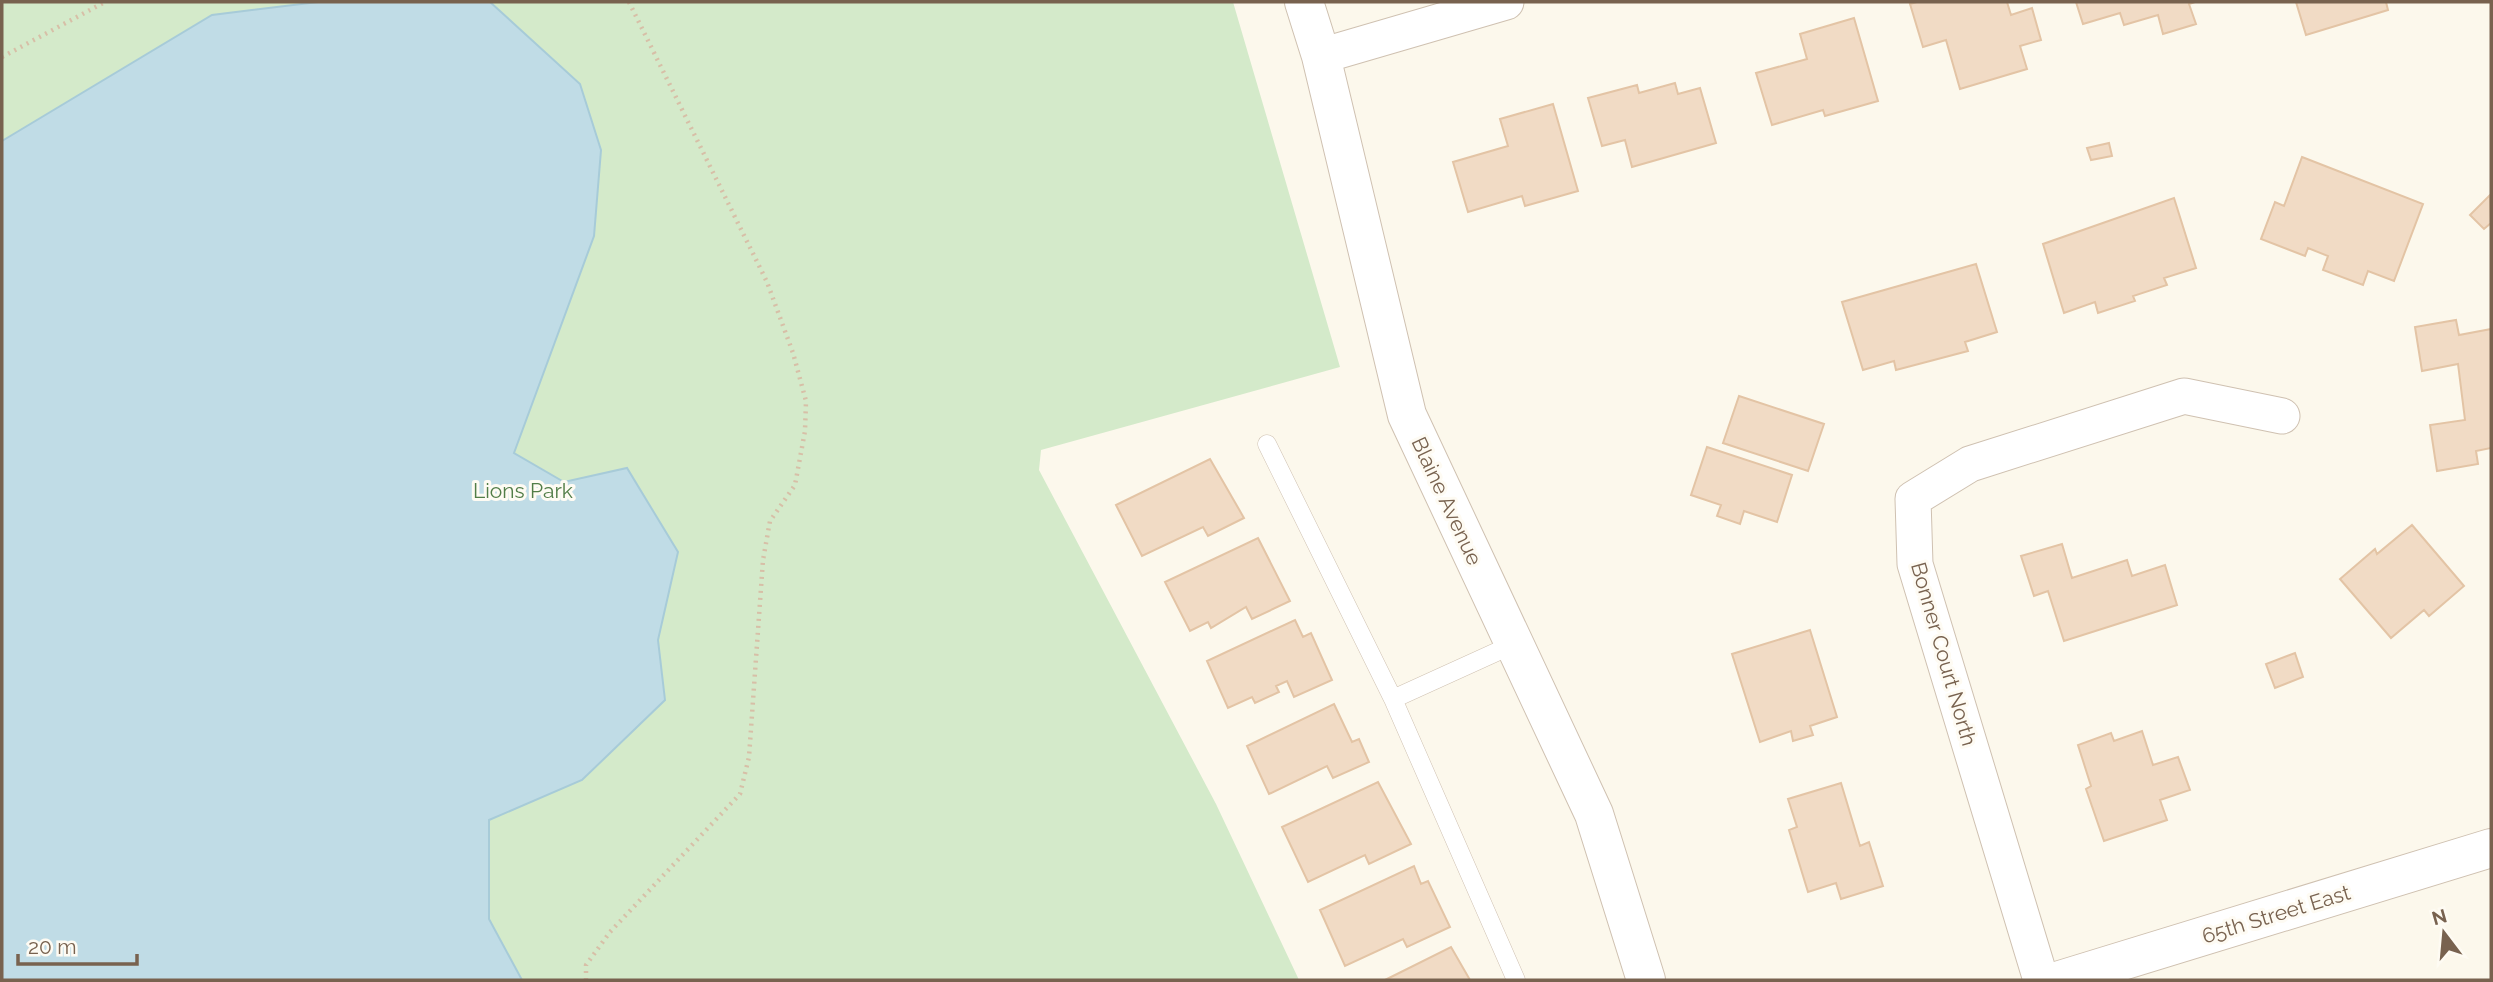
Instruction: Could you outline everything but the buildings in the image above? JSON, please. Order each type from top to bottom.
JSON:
[{"type":"street","name":"Blaine Avenue","points":[[1304,2],[1321,55],[1406,415],[1594,814],[1646,980]]},
{"type":"street","points":[[1321,55],[1506,2]]},
{"type":"street","name":"Bonner Court North","points":[[2041,980],[1915,564],[1913,499],[1970,464],[2184,396],[2282,416]]},
{"type":"street","name":"65th Street East","points":[[2060,980],[2491,848]]},
{"type":"lane","points":[[1267,443],[1393,699],[1516,980]]},
{"type":"lane","points":[[1393,699],[1514,644]]},
{"type":"path","points":[[2,57],[105,2]]},
{"type":"path","points":[[586,980],[586,965],[610,932],[740,794],[749,757],[763,561],[770,522],[795,485],[806,431],[806,401],[793,353],[767,282],[629,2]]},
{"type":"green space","name":"Lions Park","points":[[2,2],[1233,2],[1340,367],[1041,450],[1039,470],[1216,804],[1299,980],[2,980]]},
{"type":"water","points":[[318,2],[490,2],[580,84],[601,150],[594,236],[514,453],[564,482],[627,468],[678,552],[658,640],[665,700],[582,780],[489,820],[489,919],[522,980],[2,980],[2,141],[212,15]]}]
